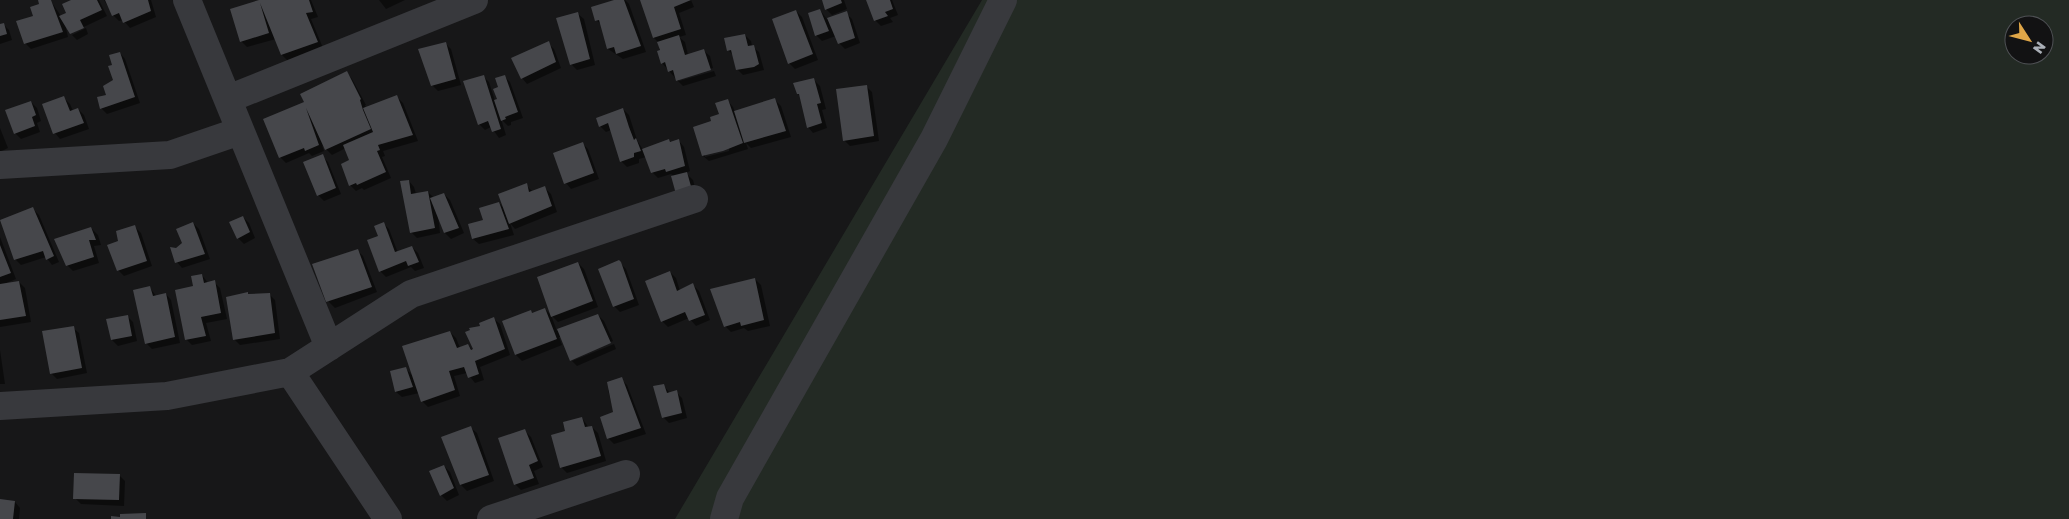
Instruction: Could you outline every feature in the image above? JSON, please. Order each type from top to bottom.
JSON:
[{"type":"street","points":[[187,0],[329,347]]},
{"type":"street","points":[[228,99],[474,0]]},
{"type":"street","points":[[724,519],[730,498],[934,139],[1003,0]]},
{"type":"street","points":[[0,165],[170,155],[240,131]]},
{"type":"street","points":[[0,406],[167,396],[290,372],[411,294],[694,199]]},
{"type":"street","points":[[290,372],[388,519]]},
{"type":"street","points":[[491,519],[626,474]]},
{"type":"shaded area","points":[[982,0],[2069,0],[2069,519],[675,519]]},
{"type":"building","points":[[38,0],[51,0],[63,32],[24,44],[16,21],[33,16],[30,7],[39,4]]},
{"type":"building","points":[[71,0],[97,0],[102,10],[80,20],[84,28],[70,34],[59,16],[66,13],[62,4]]},
{"type":"building","points":[[105,0],[148,0],[151,11],[123,23],[119,13],[112,16]]},
{"type":"building","points":[[259,0],[309,0],[313,12],[306,13],[318,42],[281,55],[260,3],[269,33],[240,42],[230,9]]},
{"type":"building","points":[[614,0],[624,0],[641,46],[616,54],[614,47],[607,49],[599,20],[595,21],[591,7]]},
{"type":"building","points":[[640,0],[691,0],[674,7],[681,29],[653,38]]},
{"type":"building","points":[[822,0],[841,0],[842,3],[825,10]]},
{"type":"building","points":[[866,0],[890,0],[893,9],[885,12],[888,16],[874,21]]},
{"type":"building","points":[[820,9],[829,31],[815,36],[808,13]]},
{"type":"building","points":[[796,10],[813,54],[788,64],[772,19]]},
{"type":"building","points":[[847,11],[855,38],[838,44],[827,18]]},
{"type":"building","points":[[578,12],[590,59],[570,65],[556,18]]},
{"type":"building","points":[[4,23],[7,34],[0,36],[0,24]]},
{"type":"building","points":[[745,34],[748,46],[754,45],[759,64],[754,67],[736,70],[731,50],[727,51],[724,38]]},
{"type":"building","points":[[679,35],[685,55],[704,49],[711,70],[676,81],[673,70],[668,72],[665,62],[661,64],[657,51],[660,50],[657,42]]},
{"type":"building","points":[[549,41],[556,62],[521,79],[511,58]]},
{"type":"building","points":[[446,42],[456,79],[431,86],[418,49]]},
{"type":"building","points":[[120,52],[135,97],[100,109],[97,97],[106,95],[103,86],[113,80],[108,66],[112,65],[109,55]]},
{"type":"building","points":[[347,71],[361,99],[363,110],[371,129],[325,150],[306,108],[319,145],[305,151],[304,148],[279,158],[263,119],[304,102],[300,94]]},
{"type":"building","points":[[484,75],[501,129],[492,132],[488,121],[478,125],[463,81]]},
{"type":"building","points":[[505,75],[518,112],[505,117],[506,119],[501,121],[494,100],[497,99],[493,89],[498,87],[495,78]]},
{"type":"building","points":[[814,78],[821,103],[817,104],[822,123],[807,128],[799,94],[797,94],[793,83]]},
{"type":"building","points":[[867,85],[874,136],[843,141],[836,89]]},
{"type":"building","points":[[397,95],[413,135],[378,145],[380,150],[377,151],[386,172],[357,185],[356,183],[349,186],[341,164],[349,160],[343,145],[373,132],[363,108]]},
{"type":"building","points":[[64,96],[70,111],[78,108],[84,123],[53,134],[42,104]]},
{"type":"building","points":[[775,98],[786,131],[744,143],[734,111]]},
{"type":"building","points":[[728,99],[743,143],[723,151],[702,156],[693,127],[711,121],[710,117],[719,114],[715,103]]},
{"type":"building","points":[[31,101],[36,115],[32,117],[35,126],[14,134],[5,110]]},
{"type":"building","points":[[623,108],[634,140],[636,138],[641,151],[634,153],[634,157],[620,162],[608,123],[599,127],[596,118]]},
{"type":"building","points":[[669,139],[670,142],[679,139],[685,166],[666,172],[665,169],[651,173],[642,149]]},
{"type":"building","points":[[583,142],[594,173],[564,184],[553,153]]},
{"type":"building","points":[[323,154],[336,188],[317,196],[303,162]]},
{"type":"building","points":[[687,172],[692,190],[676,194],[671,176]]},
{"type":"building","points":[[409,180],[411,194],[428,191],[435,228],[410,233],[400,181]]},
{"type":"building","points":[[527,183],[529,192],[545,186],[552,206],[509,224],[498,194]]},
{"type":"building","points":[[444,193],[459,228],[444,233],[430,198]]},
{"type":"building","points":[[499,202],[509,229],[472,239],[468,224],[483,220],[479,208]]},
{"type":"building","points":[[33,207],[54,256],[46,260],[43,251],[14,260],[0,220]]},
{"type":"building","points":[[243,216],[250,232],[237,239],[229,222]]},
{"type":"building","points":[[193,222],[205,254],[175,263],[170,247],[176,248],[182,243],[176,229]]},
{"type":"building","points":[[384,222],[395,252],[412,246],[419,262],[408,266],[406,261],[379,272],[367,240],[378,236],[374,226]]},
{"type":"building","points":[[135,225],[147,261],[117,271],[107,245],[118,241],[116,231]]},
{"type":"building","points":[[91,227],[96,240],[89,240],[94,257],[66,266],[54,239]]},
{"type":"building","points":[[0,245],[11,273],[0,277]]},
{"type":"building","points":[[358,249],[372,287],[326,302],[312,264]]},
{"type":"building","points":[[619,260],[634,299],[613,307],[598,269]]},
{"type":"building","points":[[578,262],[593,301],[551,317],[537,277]]},
{"type":"building","points":[[670,271],[677,291],[693,283],[705,315],[689,321],[685,312],[661,322],[645,281]]},
{"type":"building","points":[[202,274],[204,283],[215,280],[221,313],[201,317],[206,336],[185,340],[175,290],[193,286],[191,276]]},
{"type":"building","points":[[755,278],[764,320],[741,326],[740,322],[724,327],[710,289]]},
{"type":"building","points":[[19,281],[26,316],[0,320],[0,284]]},
{"type":"building","points":[[150,286],[153,296],[166,293],[175,337],[145,344],[133,290]]},
{"type":"building","points":[[248,292],[248,294],[270,293],[275,333],[233,340],[226,297]]},
{"type":"building","points":[[545,308],[557,339],[515,355],[502,321],[531,310],[532,313]]},
{"type":"building","points":[[598,314],[611,343],[570,361],[557,329]]},
{"type":"building","points":[[128,315],[132,336],[111,340],[106,319]]},
{"type":"building","points":[[494,317],[505,349],[475,361],[479,374],[468,378],[464,367],[449,371],[455,390],[421,402],[402,346],[450,331],[457,348],[468,344],[471,350],[473,349],[465,332],[470,330],[469,328],[480,326],[479,323]]},
{"type":"building","points":[[74,326],[82,368],[50,374],[42,331]]},
{"type":"building","points":[[406,367],[413,387],[395,392],[390,371]]},
{"type":"building","points":[[622,377],[641,428],[607,439],[600,417],[613,412],[607,382]]},
{"type":"building","points":[[664,384],[667,393],[677,390],[682,413],[662,418],[653,386]]},
{"type":"building","points":[[582,417],[585,427],[592,426],[601,456],[560,468],[551,435],[565,431],[563,422]]},
{"type":"building","points":[[471,426],[489,475],[460,485],[441,437]]},
{"type":"building","points":[[525,429],[538,461],[529,465],[534,478],[514,485],[498,438]]},
{"type":"building","points":[[444,465],[454,488],[440,496],[429,471]]},
{"type":"building","points":[[74,473],[120,474],[119,500],[73,499]]},
{"type":"building","points":[[0,499],[15,501],[13,519],[0,519]]},
{"type":"building","points":[[146,513],[146,519],[111,519],[111,516],[120,517],[120,514]]}]
